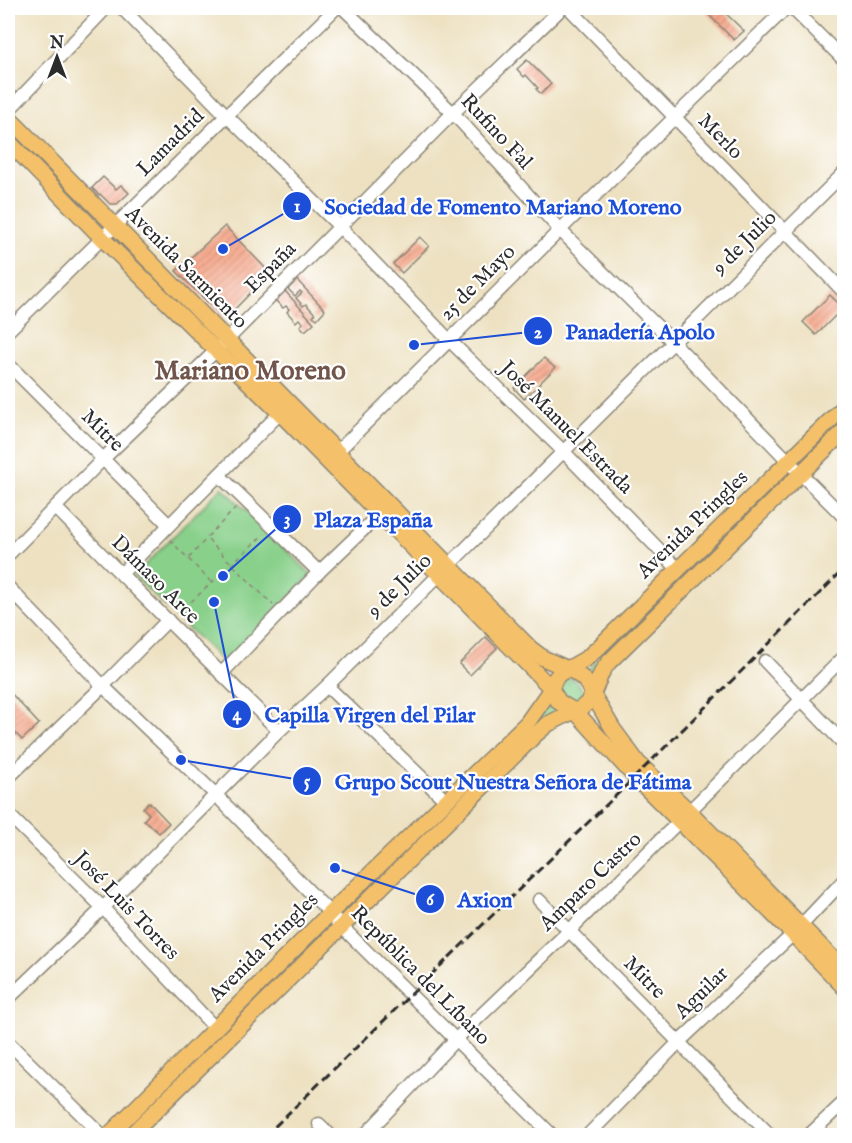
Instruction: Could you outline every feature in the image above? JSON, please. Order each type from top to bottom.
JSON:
[{"type":"main road","name":"Avenida Sarmiento","points":[[8,117],[115,226],[280,413],[332,457]]},
{"type":"main road","name":"Avenida Sarmiento","points":[[8,141],[103,238],[222,345],[444,570],[551,688]]},
{"type":"main road","name":"Avenida Pringles","points":[[569,669],[598,648],[844,407]]},
{"type":"main road","name":"Avenida Pringles","points":[[593,695],[599,678],[609,662],[844,431]]},
{"type":"main road","name":"Avenida Sarmiento","points":[[444,570],[543,658],[569,669]]},
{"type":"main road","points":[[685,818],[635,777],[574,711],[559,702],[551,688],[559,674],[569,669],[589,684],[613,729],[685,818],[797,929],[844,970]]},
{"type":"main road","name":"Avenida Pringles","points":[[105,1136],[330,913],[527,723],[551,688]]},
{"type":"main road","points":[[574,711],[582,708],[593,695]]},
{"type":"main road","name":"Avenida Pringles","points":[[130,1136],[536,734],[558,718],[574,711]]},
{"type":"main road","points":[[797,929],[844,987]]},
{"type":"street","points":[[8,111],[106,8]]},
{"type":"street","name":"José Manuel Estrada","points":[[122,8],[449,340],[564,451],[678,569]]},
{"type":"street","name":"Lamadrid","points":[[8,331],[336,8]]},
{"type":"street","name":"Rufino Fal","points":[[343,8],[453,113],[560,230],[844,517]]},
{"type":"street","name":"España","points":[[8,555],[102,460],[222,345],[453,113],[562,8]]},
{"type":"street","name":"Merlo","points":[[569,8],[844,292]]},
{"type":"street","name":"25 de Mayo","points":[[332,457],[786,8]]},
{"type":"street","points":[[792,8],[844,60]]},
{"type":"street","name":"9 de Julio","points":[[8,999],[103,908],[844,173]]},
{"type":"street","name":"Mitre","points":[[8,364],[102,460],[170,525]]},
{"type":"street","points":[[121,574],[280,413]]},
{"type":"street","points":[[219,475],[319,572]]},
{"type":"street","name":"Dámaso Arce","points":[[55,507],[121,574],[172,618],[221,674],[279,731]]},
{"type":"street","points":[[221,674],[319,572],[385,510]]},
{"type":"street","name":"República del Líbano","points":[[8,587],[103,686],[216,795],[341,926],[552,1136]]},
{"type":"street","points":[[8,778],[172,618]]},
{"type":"street","name":"Amparo Castro","points":[[364,1136],[455,1040],[685,818],[844,657]]},
{"type":"street","points":[[765,661],[844,744]]},
{"type":"street","points":[[327,686],[445,801]]},
{"type":"street","name":"José Luis Torres","points":[[8,814],[103,908],[214,1028]]},
{"type":"street","name":"Aguilar","points":[[587,1136],[844,880]]},
{"type":"street","name":"Mitre","points":[[539,900],[771,1136]]},
{"type":"street","points":[[8,1042],[105,1136]]},
{"type":"street","points":[[808,1136],[844,1102]]},
{"type":"street","points":[[319,1124],[331,1136]]},
{"type":"path","points":[[188,558],[240,504]]},
{"type":"path","points":[[172,618],[267,531]]},
{"type":"path","points":[[206,538],[278,610]]},
{"type":"path","points":[[170,540],[212,582]]},
{"type":"green space","points":[[778,483],[781,485],[591,672],[588,669]]},
{"type":"green space","points":[[222,487],[312,575],[225,664],[134,576]]},
{"type":"green space","points":[[566,677],[575,681],[582,689],[584,696],[577,703],[570,702],[558,690],[561,680]]},
{"type":"green space","points":[[546,702],[557,713],[352,908],[350,905],[536,723]]},
{"type":"green space","points":[[322,929],[325,932],[123,1135],[119,1133]]},
{"type":"building","points":[[713,8],[720,8],[744,31],[734,40],[707,13]]},
{"type":"building","points":[[527,60],[551,84],[541,94],[526,75],[524,77],[517,69]]},
{"type":"building","points":[[103,177],[116,189],[121,185],[129,193],[117,204],[110,204],[92,188]]},
{"type":"building","points":[[225,226],[270,273],[228,316],[222,316],[176,271]]},
{"type":"building","points":[[420,237],[429,246],[402,273],[393,264]]},
{"type":"building","points":[[297,280],[325,310],[317,319],[306,304],[303,306],[296,298],[302,293],[300,291],[295,296],[288,289]]},
{"type":"building","points":[[285,291],[314,323],[305,331],[300,326],[303,323],[299,319],[296,322],[287,312],[289,309],[286,306],[283,308],[275,300]]},
{"type":"building","points":[[830,295],[843,308],[816,335],[803,322]]},
{"type":"building","points":[[544,358],[555,368],[524,399],[514,388]]},
{"type":"building","points":[[486,637],[497,648],[470,675],[459,664]]},
{"type":"building","points":[[8,690],[39,724],[22,740],[8,725]]},
{"type":"building","points":[[149,802],[169,823],[159,833],[144,820],[149,814],[143,808]]},
{"type":"railway","points":[[265,1136],[635,777],[844,569]]},
{"type":"place","name":"Sociedad de Fomento Mariano Moreno","points":[[223,249]]},
{"type":"place","name":"Panadería Apolo","points":[[414,345]]},
{"type":"place","name":"Plaza España","points":[[223,576]]},
{"type":"place","name":"Capilla Virgen del Pilar","points":[[214,602]]},
{"type":"place","name":"Grupo Scout Nuestra Señora de Fátima","points":[[181,760]]},
{"type":"place","name":"Axion","points":[[335,868]]},
{"type":"district","name":"Mariano Moreno","points":[[250,372]]}]
